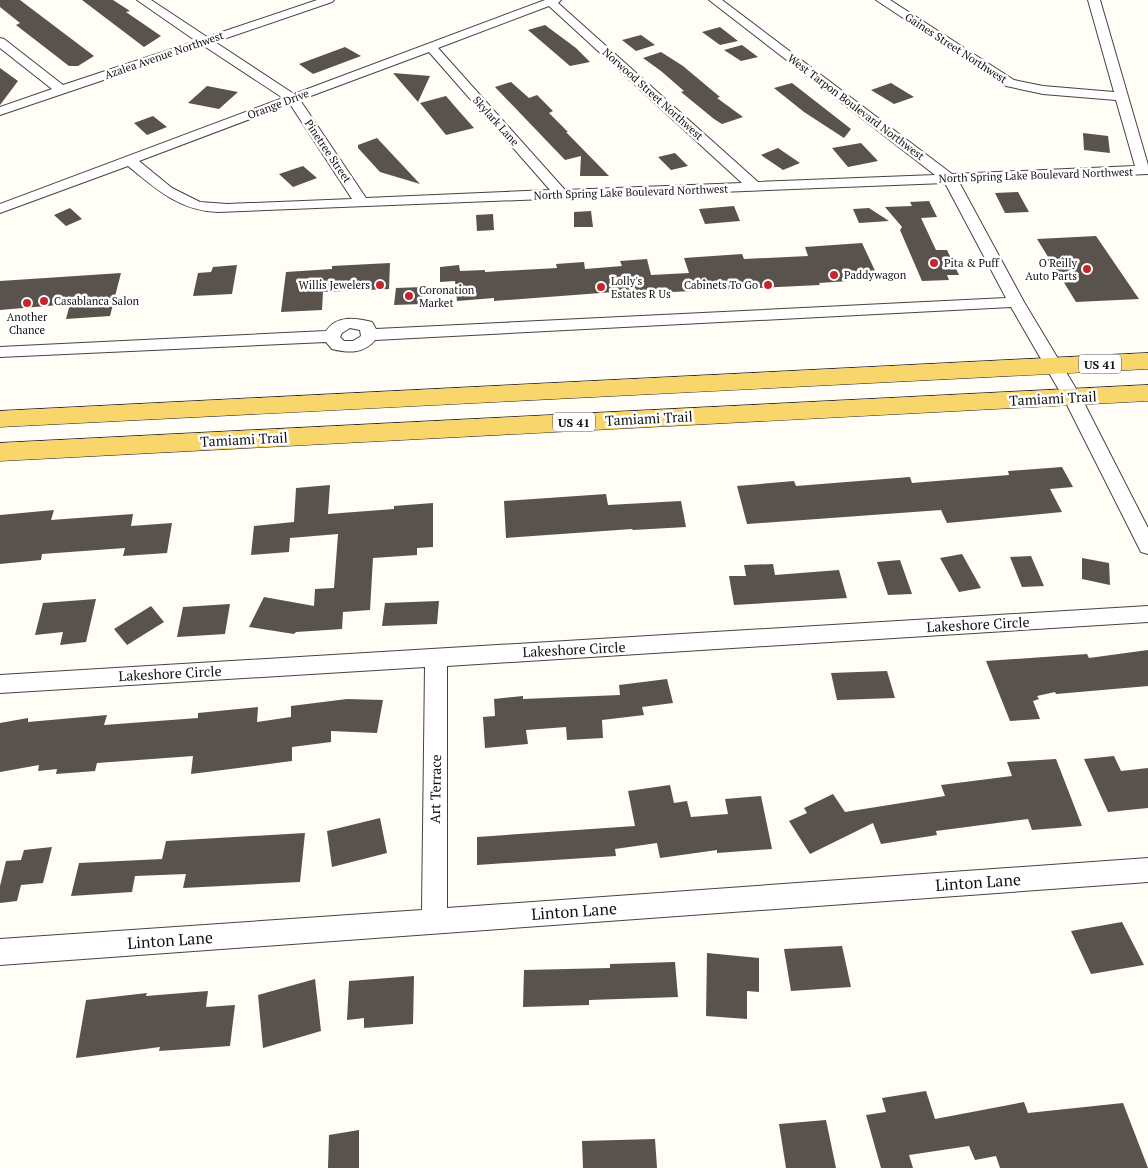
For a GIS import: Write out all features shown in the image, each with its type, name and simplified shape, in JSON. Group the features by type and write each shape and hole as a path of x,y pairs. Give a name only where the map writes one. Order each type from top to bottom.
{"main road":[{"name":"US 41","path":"0,419 1148,362"},
{"name":"Tamiami Trail","path":"0,452 1148,393"},
{"path":"186,442 204,430 273,405"},
{"path":"92,447 148,429 184,410"}],"street":[{"name":"Pinetree Street","path":"143,0 293,99 362,203"},
{"name":"Azalea Avenue Northwest","path":"0,110 328,0"},
{"name":"West Tarpon Boulevard Northwest","path":"715,0 950,178 1016,302 1072,397 1148,547"},
{"name":"Gaines Street Northwest","path":"882,0 1010,83 1043,90 1122,97"},
{"path":"1090,0 1094,0 1122,97 1146,170"},
{"name":"Orange Drive","path":"0,209 553,1"},
{"name":"Norwood Street Northwest","path":"553,1 754,186"},
{"path":"0,42 61,90"},
{"name":"Skylark Lane","path":"431,47 561,194"},
{"name":"North Spring Lake Boulevard Northwest","path":"129,160 180,200 193,205 227,208 1146,170"},
{"path":"332,336 338,345 349,347 362,344 370,335 1016,302"},
{"path":"0,352 332,336 339,327 350,323 366,326 370,335"},
{"name":"Lakeshore Circle","path":"0,684 1148,614"},
{"name":"Art Terrace","path":"434,921 436,657"},
{"name":"Linton Lane","path":"0,952 1148,870"}],"building":[{"path":"0,0 20,0 94,56 78,66 69,66 16,25 20,23 0,7"},
{"path":"82,0 113,0 130,11 126,12 161,36 144,47"},
{"path":"545,25 576,48 590,62 570,66 528,30"},
{"path":"720,27 738,41 720,45 702,32"},
{"path":"641,35 655,45 636,51 622,40"},
{"path":"742,45 758,57 741,61 724,50"},
{"path":"345,47 361,56 313,74 299,64"},
{"path":"661,52 683,66 720,97 717,98 743,117 722,124 714,119 681,92 684,91 661,71 643,58"},
{"path":"0,68 18,81 0,105"},
{"path":"393,73 430,76 418,102"},
{"path":"511,82 529,98 537,95 553,111 549,113 609,176 580,176 581,156 565,160 495,87"},
{"path":"792,83 851,129 844,138 804,112 774,88"},
{"path":"891,83 914,97 894,104 871,90"},
{"path":"207,86 238,92 219,109 188,103"},
{"path":"446,96 474,128 446,135 420,103"},
{"path":"153,116 167,127 147,135 134,123"},
{"path":"1083,133 1108,136 1110,153 1084,150"},
{"path":"377,138 420,184 380,172 358,148 358,145"},
{"path":"861,143 878,161 848,167 832,148"},
{"path":"778,148 800,163 783,170 761,155"},
{"path":"675,153 688,166 671,170 658,157"},
{"path":"303,166 317,178 293,187 279,174"},
{"path":"1018,192 1029,212 1005,213 995,193"},
{"path":"929,201 937,217 921,218 936,250 947,250 959,275 947,275 949,280 922,281 900,230 902,227 885,207 912,206 910,202"},
{"path":"734,206 740,221 705,224 699,209"},
{"path":"70,208 82,219 66,226 54,215"},
{"path":"869,208 889,221 859,223 853,209"},
{"path":"591,211 593,227 574,227 574,212"},
{"path":"493,214 494,230 477,231 476,215"},
{"name":"O'Reilly Auto Parts","path":"1096,236 1139,299 1076,302 1037,239"},
{"path":"862,243 877,275 847,277 849,281 819,283 820,285 628,294 627,291 494,301 494,298 457,301 455,281 440,282 440,267 459,265 460,271 485,270 485,272 557,268 556,264 584,262 585,269 622,266 620,261 647,259 651,275 689,273 684,258 742,254 744,259 808,256 805,247"},
{"path":"390,263 389,289 323,292 322,310 281,312 286,272 332,269 332,266"},
{"path":"237,265 232,294 193,296 198,273 211,272 213,267"},
{"path":"121,273 110,316 66,319 70,304 0,310 0,281"},
{"name":"Coronation Market","path":"423,287 422,304 394,305 396,288"},
{"path":"1062,467 1073,487 1050,489 1062,512 947,523 941,510 747,524 737,486 794,481 796,486 910,477 912,483 1009,475 1008,471"},
{"path":"330,485 328,514 394,509 394,506 433,503 433,547 417,548 417,555 373,558 370,610 343,612 342,629 296,632 294,634 249,627 264,597 314,606 315,589 334,588 338,534 290,538 289,552 251,555 254,526 294,522 296,488"},
{"path":"606,494 608,505 681,501 686,527 506,538 504,501"},
{"path":"54,510 51,520 133,514 131,526 172,523 167,553 123,556 125,548 42,554 41,560 0,564 0,515"},
{"path":"962,554 981,588 959,592 940,558"},
{"path":"1031,556 1044,586 1022,587 1010,557"},
{"path":"1082,558 1109,563 1110,585 1082,579"},
{"path":"900,560 912,594 888,595 877,562"},
{"path":"773,564 775,575 839,570 847,598 734,605 729,576 746,576 744,565"},
{"path":"96,599 86,642 60,645 63,632 35,635 43,603"},
{"path":"439,601 437,624 382,626 385,603"},
{"path":"230,604 225,634 177,637 183,607"},
{"path":"151,606 164,622 127,645 114,629"},
{"path":"1148,650 1148,686 1056,694 1055,692 1037,696 1039,699 1033,701 1040,719 1010,721 986,661 1087,654 1089,658"},
{"path":"887,671 895,698 837,700 831,673"},
{"path":"667,679 673,703 642,707 644,715 602,720 603,738 567,740 566,727 526,730 528,744 485,748 483,717 495,716 494,699 523,696 523,699 620,695 619,685"},
{"path":"347,699 383,700 377,733 331,731 331,742 292,747 292,761 191,774 193,756 97,763 95,771 56,774 57,769 38,771 39,765 0,772 0,723 28,718 28,722 107,715 104,725 198,718 198,713 258,707 257,722 291,717 291,706"},
{"path":"1114,756 1121,771 1148,768 1148,808 1108,812 1084,759"},
{"path":"1056,759 1082,826 1032,830 1028,819 936,831 937,835 881,844 873,823 810,854 789,821 807,813 804,808 833,794 845,812 945,796 941,785 1012,776 1007,762"},
{"path":"670,785 674,803 687,801 691,817 728,814 725,799 761,796 772,849 717,853 717,850 660,858 657,843 615,849 616,856 477,865 477,837 635,826 628,791"},
{"path":"380,818 387,853 332,867 327,831"},
{"path":"305,833 300,882 183,888 186,874 135,876 132,892 71,896 79,863 162,859 166,841"},
{"path":"52,847 43,883 21,885 17,901 0,903 0,886 6,861 21,860 24,850"},
{"path":"1122,922 1144,965 1091,974 1071,931"},
{"path":"842,946 851,987 791,991 784,949"},
{"path":"707,953 759,958 759,992 747,991 747,1019 706,1016"},
{"path":"675,962 678,997 589,1000 589,1005 523,1007 524,970 610,968 610,964"},
{"path":"414,976 413,1024 364,1028 364,1018 347,1020 349,981"},
{"path":"315,979 321,1031 263,1048 258,995"},
{"path":"208,991 206,1007 235,1005 230,1046 159,1051 160,1047 76,1058 86,1000 147,993 146,996"},
{"path":"926,1091 935,1119 1024,1102 1028,1113 1123,1103 1148,1168 1000,1168 996,1156 975,1160 969,1146 909,1155 913,1168 881,1168 866,1115 886,1112 882,1098"},
{"path":"826,1120 836,1168 786,1168 779,1124"},
{"path":"359,1130 359,1168 328,1168 329,1135"},
{"path":"655,1139 657,1168 583,1168 582,1141"}],"place":[{"name":"Pita & Puff","path":"934,263"},
{"name":"O'Reilly Auto Parts","path":"1087,269"},
{"name":"Paddywagon","path":"834,275"},
{"name":"Willis Jewelers","path":"380,285"},
{"name":"Cabinets To Go","path":"768,285"},
{"name":"Lolly's Estates R Us","path":"601,287"},
{"name":"Coronation Market","path":"409,296"},
{"name":"Casablanca Salon","path":"44,301"},
{"name":"Another Chance","path":"27,303"}]}
